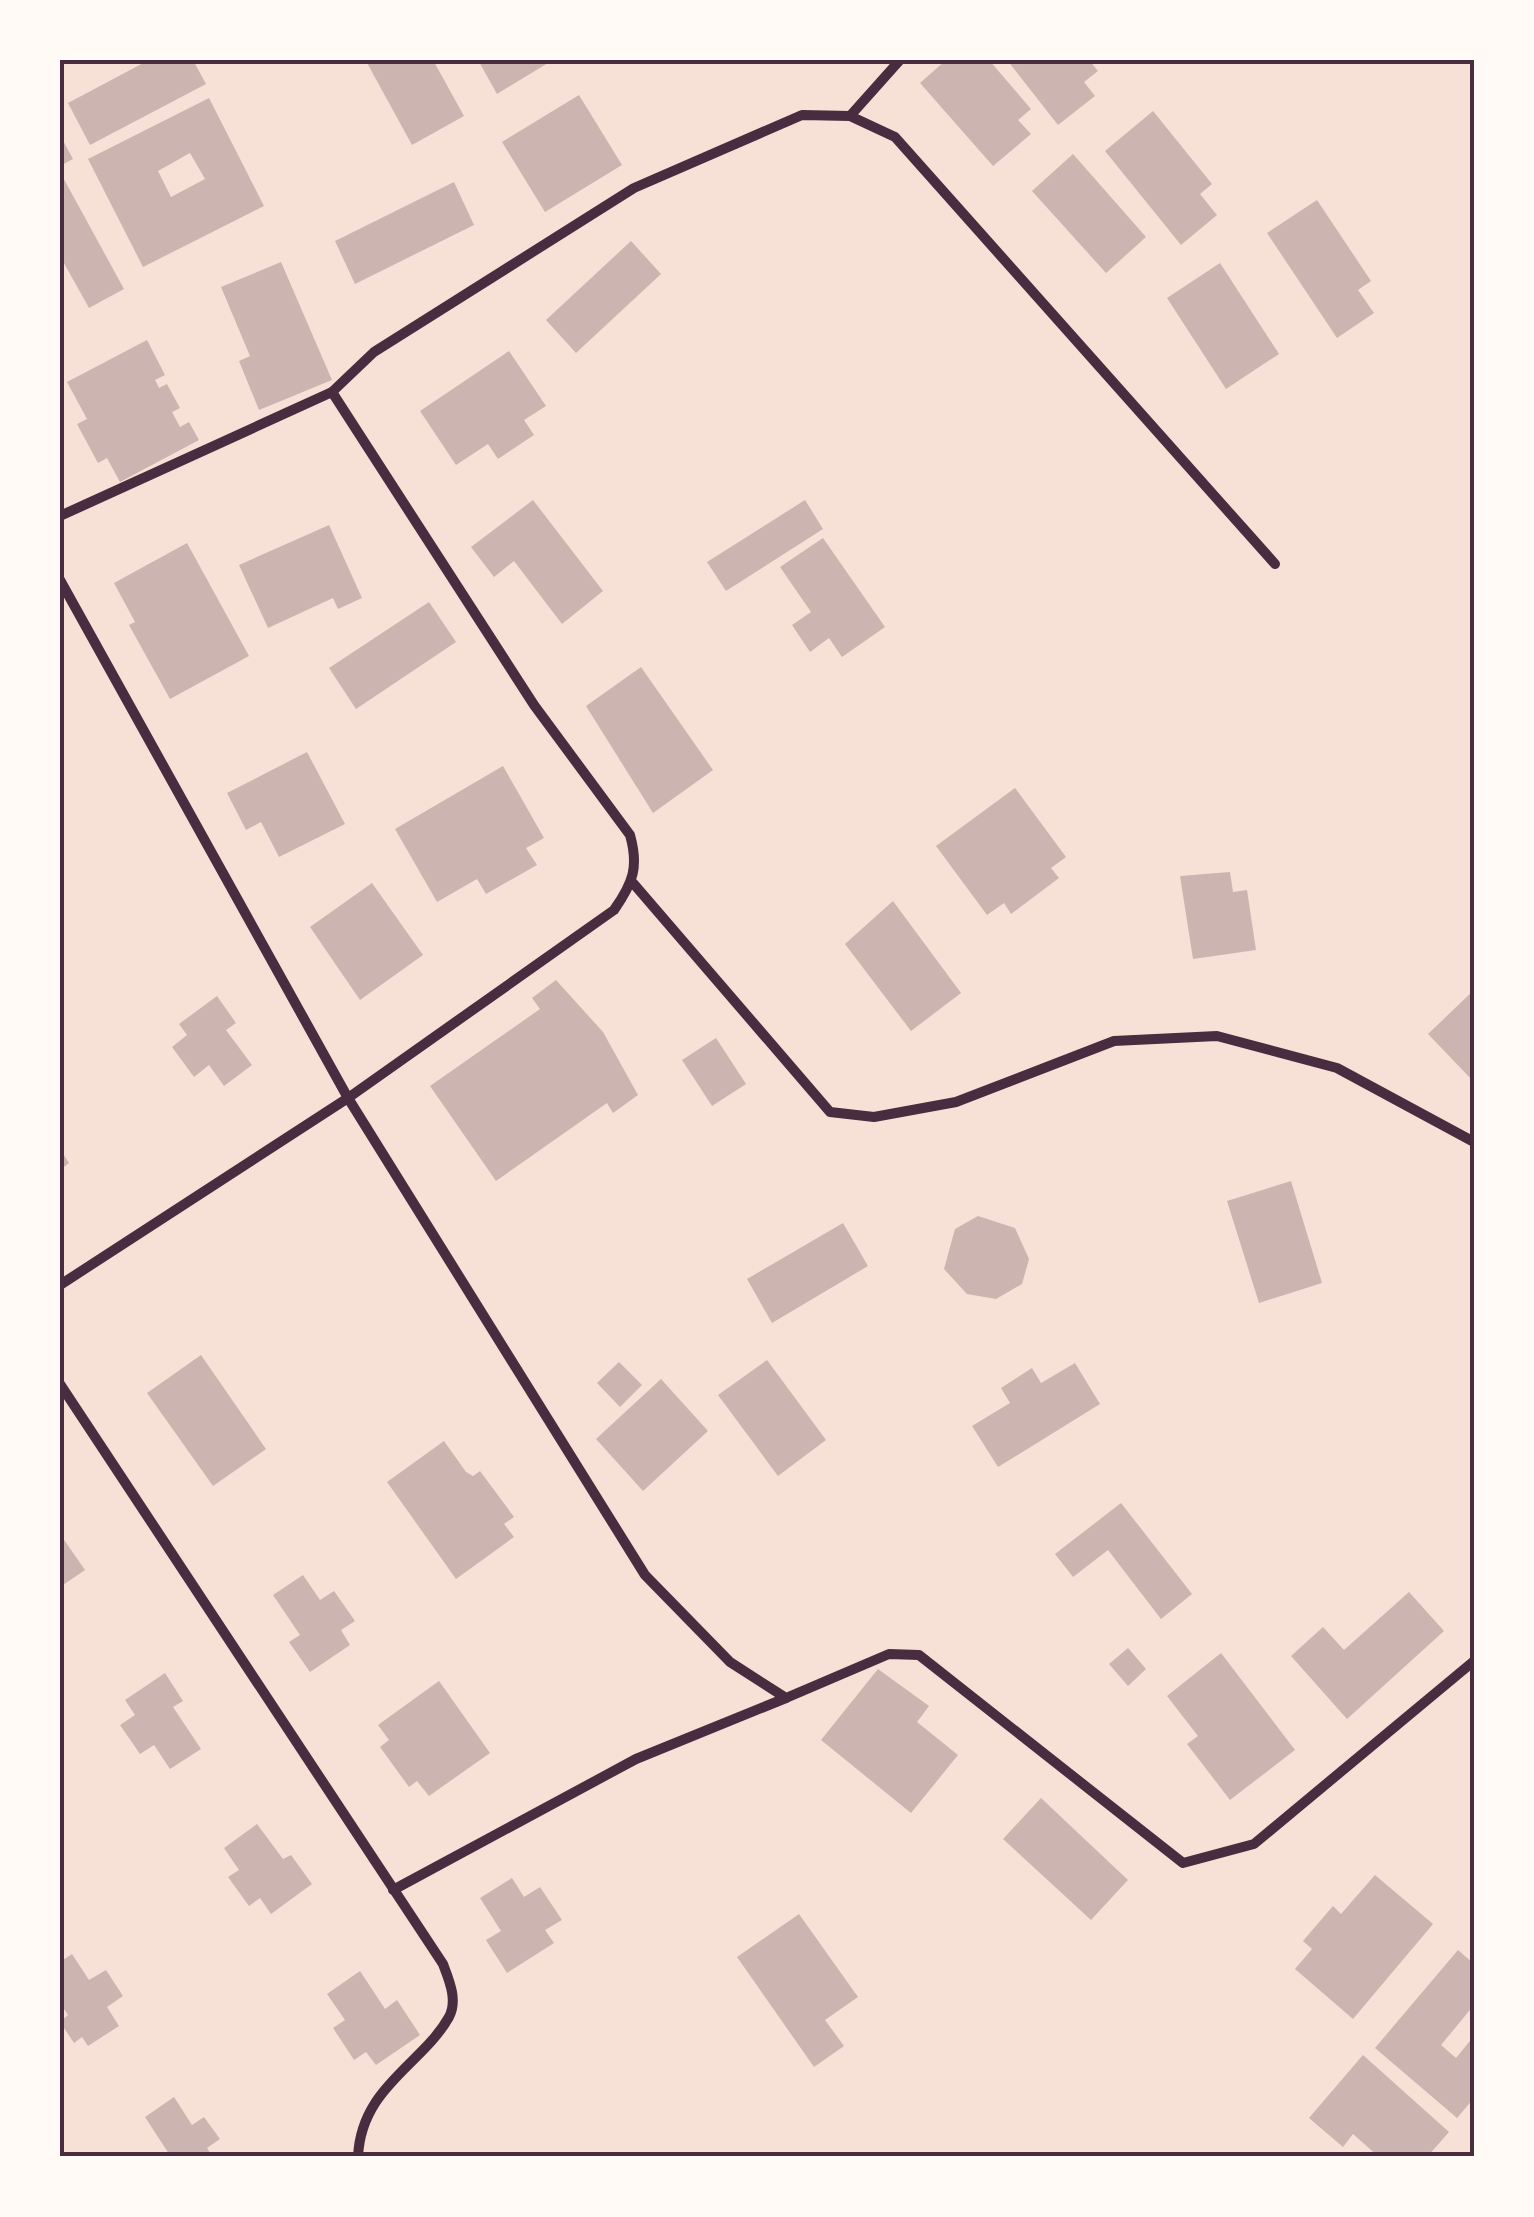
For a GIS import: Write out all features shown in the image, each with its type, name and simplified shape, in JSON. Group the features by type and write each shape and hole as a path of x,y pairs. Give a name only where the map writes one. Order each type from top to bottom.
{"street":[{"path":"850,116 900,60"},
{"path":"60,516 332,392 374,352 634,188 802,116 850,116 895,136 1275,564"},
{"path":"60,1285 348,1098 614,910 633,883 637,859 630,835 534,706 332,392"},
{"path":"60,580 348,1098 645,1575 730,1662 786,1698"},
{"path":"633,883 830,1112 874,1118 956,1102 1114,1041 1217,1036 1337,1068 1474,1142"},
{"path":"60,1384 443,1964 453,1990 450,2015 384,2087 358,2157"},
{"path":"393,1890 636,1759 889,1654 919,1655 1183,1863 1254,1844 1474,1661"}],"building":[{"path":"149,60 193,60 206,84 90,145 68,103"},
{"path":"433,60 464,116 412,145 366,61"},
{"path":"478,60 553,60 497,94"},
{"path":"946,60 989,60 1031,109 1018,120 1031,134 993,166 920,83"},
{"path":"1007,60 1089,60 1098,71 1084,82 1095,96 1058,125"},
{"path":"579,95 622,165 545,212 502,142"},
{"path":"209,98 264,206 143,267 88,159","holes":["190,153 205,179 171,197 158,171"]},
{"path":"1153,111 1212,184 1200,194 1217,215 1181,245 1105,151"},
{"path":"60,135 73,159 60,166"},
{"path":"1073,154 1146,237 1106,273 1032,191"},
{"path":"60,172 124,289 89,308 60,256"},
{"path":"454,182 474,225 355,284 335,241"},
{"path":"1317,200 1371,281 1358,290 1374,313 1337,338 1267,233"},
{"path":"631,241 661,274 576,353 546,320"},
{"path":"281,262 332,380 259,410 239,361 250,356 221,287"},
{"path":"1220,263 1279,354 1226,389 1167,298"},
{"path":"147,340 165,375 155,380 159,388 167,384 180,408 172,412 180,427 189,422 199,440 120,482 107,458 98,463 77,424 87,419 67,382"},
{"path":"509,351 546,406 524,420 534,435 498,459 488,444 456,465 420,411"},
{"path":"533,500 603,591 562,624 514,561 494,577 471,547"},
{"path":"805,500 823,529 726,591 707,562"},
{"path":"329,525 362,598 338,609 333,598 268,628 239,565"},
{"path":"823,538 885,627 842,657 829,638 810,652 792,625 811,612 780,567"},
{"path":"187,543 249,656 170,699 129,625 135,622 114,583"},
{"path":"429,602 456,642 356,709 329,668"},
{"path":"641,667 713,770 653,813 586,706"},
{"path":"307,752 345,824 279,857 261,822 246,830 227,793"},
{"path":"503,766 544,838 526,848 537,865 486,894 477,879 437,902 395,829"},
{"path":"1015,788 1066,857 1051,868 1059,878 1011,914 1004,903 987,915 936,846"},
{"path":"1230,872 1233,892 1247,890 1256,950 1193,959 1180,876"},
{"path":"372,883 423,955 360,1000 310,927"},
{"path":"893,901 961,993 911,1031 845,944"},
{"path":"556,980 603,1032 638,1095 613,1113 607,1103 496,1181 430,1086 540,1009 532,998"},
{"path":"1474,990 1474,1082 1428,1034"},
{"path":"217,996 236,1023 226,1030 252,1065 224,1086 209,1065 194,1077 172,1047 187,1035 179,1024"},
{"path":"716,1038 746,1084 712,1106 682,1060"},
{"path":"60,1149 69,1163 60,1170"},
{"path":"1291,1181 1322,1283 1259,1303 1227,1201"},
{"path":"978,1216 1015,1228 1029,1259 1022,1284 996,1299 967,1294 944,1269 955,1229"},
{"path":"843,1223 868,1266 772,1323 747,1279"},
{"path":"201,1355 266,1449 213,1486 147,1393"},
{"path":"767,1360 826,1440 778,1476 718,1395"},
{"path":"619,1362 642,1385 620,1407 597,1383"},
{"path":"1075,1363 1100,1404 998,1467 972,1426 1010,1403 1001,1388 1032,1368 1041,1383"},
{"path":"661,1379 708,1431 643,1491 596,1439"},
{"path":"444,1441 466,1472 473,1476 480,1471 514,1517 504,1524 514,1537 456,1579 387,1482"},
{"path":"1121,1503 1192,1594 1161,1619 1108,1550 1073,1577 1055,1554"},
{"path":"60,1534 85,1570 60,1587"},
{"path":"303,1575 320,1600 334,1591 355,1621 341,1630 350,1645 310,1672 289,1642 300,1635 273,1595"},
{"path":"1409,1592 1444,1631 1347,1719 1291,1656 1323,1627 1344,1650"},
{"path":"1128,1648 1146,1669 1128,1686 1109,1664"},
{"path":"1221,1653 1295,1750 1230,1800 1187,1744 1198,1736 1167,1696"},
{"path":"878,1669 929,1706 917,1722 958,1755 911,1813 821,1740"},
{"path":"165,1673 183,1701 173,1707 201,1749 170,1769 154,1745 140,1754 120,1725 135,1715 125,1700"},
{"path":"439,1681 490,1753 429,1796 417,1781 409,1787 380,1747 389,1740 378,1725"},
{"path":"1041,1798 1128,1880 1091,1920 1003,1839"},
{"path":"257,1824 283,1859 291,1855 312,1884 271,1914 260,1898 249,1906 228,1877 239,1870 224,1848"},
{"path":"1375,1875 1433,1924 1353,2019 1295,1969 1312,1949 1303,1941 1333,1906 1341,1914"},
{"path":"512,1878 524,1897 540,1887 562,1920 545,1930 554,1943 507,1973 486,1940 501,1931 480,1898"},
{"path":"799,1914 858,1997 825,2020 844,2046 814,2067 737,1957"},
{"path":"1458,1950 1474,1964 1474,2005 1441,2045 1456,2058 1474,2036 1474,2098 1457,2118 1375,2048"},
{"path":"72,1954 89,1980 106,1970 123,1996 107,2007 119,2026 88,2046 82,2037 74,2043 60,2022 68,2015 60,2003 60,1962"},
{"path":"360,1971 385,2009 397,2000 420,2035 376,2065 366,2052 354,2060 333,2028 345,2020 327,1994"},
{"path":"1363,2055 1449,2132 1427,2157 1379,2157 1353,2134 1343,2147 1309,2118"},
{"path":"174,2097 192,2125 204,2117 220,2139 207,2148 213,2157 171,2157 145,2117"}]}
